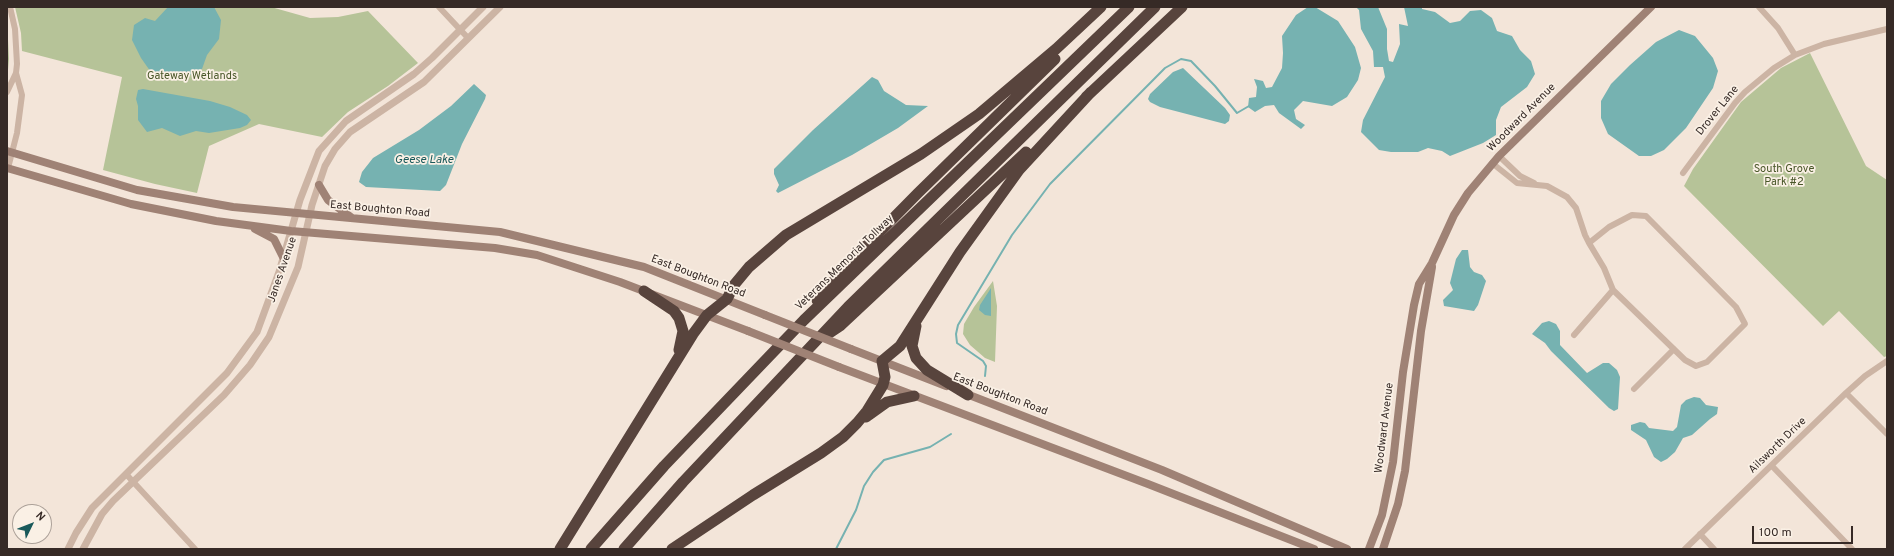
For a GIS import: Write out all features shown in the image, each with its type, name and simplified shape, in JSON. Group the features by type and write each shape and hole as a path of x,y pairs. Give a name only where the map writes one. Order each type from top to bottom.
{"highway":[{"path":"560,549 707,315 727,299 739,278 786,235 921,154 979,114 1056,49 1102,7"},
{"path":"804,320 820,295 850,262 1108,7"},
{"name":"Veterans Memorial Tollway","path":"591,549 664,466 804,320 1129,7"},
{"path":"624,549 683,482 848,307 1156,7"},
{"path":"811,345 840,326 1182,7"},
{"path":"672,549 753,495 821,453 843,437 857,423 867,411 883,385 885,376 882,361 896,351 960,252 1019,170 1091,92"},
{"path":"644,291 674,311 682,325 683,338 675,364"},
{"path":"918,318 912,346 916,358 927,370 968,395"},
{"path":"857,423 887,402 914,396"}],"main road":[{"name":"Woodward Avenue","path":"1369,549 1382,514 1393,462 1403,372 1419,284 1432,263 1454,215 1468,193 1492,163 1651,7"},
{"name":"East Boughton Road","path":"10,152 144,191 233,208 500,232 644,267 1162,470 1347,549"},
{"path":"8,168 131,204 183,216 291,231 496,248 537,255 572,265 707,315 883,385 1148,484 1314,549"},
{"path":"319,185 328,200 353,219"},
{"path":"247,225 274,239 283,257"},
{"name":"Woodward Avenue","path":"1383,549 1398,504 1405,471 1422,326 1432,263"}],"street":[{"path":"7,92 16,73 17,64 15,29 10,7"},
{"path":"439,7 468,38"},
{"name":"Janes Avenue","path":"68,549 92,508 228,373 257,332 283,257 296,213 319,151 331,136 360,111 414,74 483,7"},
{"name":"Janes Avenue","path":"83,549 102,514 219,400 259,353 269,338 298,267 319,185 325,166 334,149 350,132 424,82 500,7"},
{"path":"1759,7 1778,28 1795,55"},
{"name":"Drover Lane","path":"1683,173 1745,92 1774,68 1795,55 1830,42 1887,29"},
{"path":"8,168 10,152 18,133 22,95 16,73"},
{"path":"1499,156 1520,176 1538,185"},
{"path":"1492,163 1517,183 1547,186 1560,192 1572,202 1589,243 1604,268 1613,290 1685,360 1696,366 1708,362 1746,324 1736,307 1646,216 1632,215 1609,227 1589,243"},
{"path":"1574,335 1613,290"},
{"path":"1634,389 1674,349"},
{"name":"Ailsworth Drive","path":"1685,549 1846,393 1865,376 1887,362"},
{"path":"1846,393 1887,434"},
{"path":"1772,466 1852,549"},
{"path":"126,474 195,549"},
{"path":"1700,534 1714,549"}],"green space":[{"name":"Gateway Wetlands","path":"15,7 271,7 310,18 338,17 368,11 418,63 388,86 348,112 322,137 259,124 209,146 197,193 155,184 103,170 122,77 22,51 21,33"},
{"path":"7,19 9,59 8,70 7,70"},
{"name":"South Grove Park #2","path":"1810,53 1866,166 1887,180 1887,356 1884,357 1839,311 1823,326 1684,186 1693,169 1741,102 1781,68"},
{"path":"993,281 997,306 995,362 985,358 970,345 963,334 964,324 974,307"}],"water":[{"path":"168,7 214,7 221,20 219,39 207,55 202,69 184,78 153,75 141,58 132,40 134,25 145,18 155,21"},
{"path":"1308,7 1315,7 1338,21 1355,47 1361,68 1358,80 1347,97 1332,106 1303,101 1294,110 1296,119 1305,125 1301,129 1279,113 1274,105 1265,106 1255,112 1248,107 1249,98 1256,97 1257,87 1254,79 1263,81 1266,88 1272,87 1282,68 1282,36 1296,15"},
{"path":"1356,7 1378,7 1387,29 1387,49 1389,61 1393,62 1400,44 1399,24 1408,26 1404,7 1422,7 1422,9 1435,12 1450,23 1460,21 1470,11 1481,10 1492,18 1497,31 1512,36 1520,50 1531,61 1535,74 1527,87 1501,107 1496,120 1496,135 1483,143 1450,156 1442,151 1428,148 1418,152 1391,152 1379,150 1361,132 1363,120 1385,77 1383,67 1374,67 1373,51 1361,29 1359,10"},
{"path":"1679,30 1695,36 1713,58 1718,71 1713,88 1686,128 1664,150 1651,156 1639,156 1608,134 1601,118 1601,101 1611,84 1630,65 1656,42"},
{"path":"1183,68 1225,108 1230,115 1229,121 1225,124 1160,107 1150,102 1148,99 1150,94 1173,72"},
{"path":"872,77 878,80 884,91 906,105 928,106 898,128 852,155 778,193 776,191 779,185 774,174 774,169 813,130"},
{"name":"Geese Lake","path":"474,84 486,95 485,99 462,144 446,185 440,191 366,187 359,182 362,172 373,158 419,130 451,106"},
{"path":"143,89 210,101 230,107 247,115 251,120 247,125 240,128 209,133 196,131 180,136 162,128 147,132 138,120 138,106 136,99 138,90"},
{"path":"1462,250 1468,250 1470,267 1474,272 1482,275 1486,281 1478,305 1474,311 1444,306 1443,300 1453,290 1450,283 1456,259"},
{"path":"991,288 991,316 985,315 979,310 980,305"},
{"path":"1549,321 1556,324 1560,331 1560,345 1587,373 1603,363 1609,363 1617,370 1620,377 1618,409 1614,411 1609,408 1551,351 1545,343 1532,334 1542,323"},
{"path":"1694,397 1700,398 1706,405 1718,407 1717,414 1692,435 1683,438 1675,452 1661,462 1654,457 1646,440 1631,430 1631,425 1640,422 1645,423 1649,428 1673,431 1677,427 1681,405 1686,400"}],"waterway":[{"path":"985,376 986,366 983,361 957,343 956,334 958,325 1012,235 1050,184 1165,68 1181,59 1191,61 1215,86 1237,113 1249,106"},
{"path":"836,549 856,510 864,486 873,472 884,460 930,447 951,434"}]}
